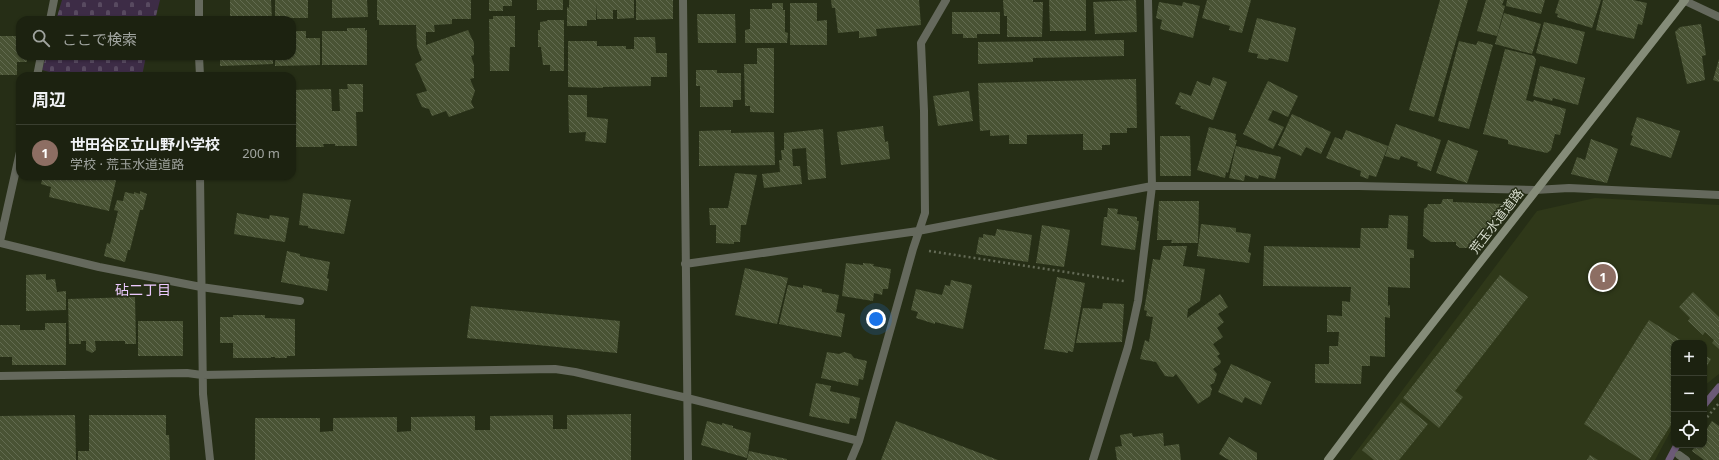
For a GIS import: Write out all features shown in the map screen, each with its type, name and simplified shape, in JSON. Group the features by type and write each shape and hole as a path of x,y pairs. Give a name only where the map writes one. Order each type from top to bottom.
{"main road":[{"name":"荒玉水道道路","path":"1328,460 1535,190 1684,0"}],"street":[{"path":"51,16 54,0"},
{"path":"199,0 199,16"},
{"path":"683,0 688,460"},
{"path":"851,460 859,441 918,231 925,213 924,110 921,43 946,0"},
{"path":"1093,460 1128,348 1138,301 1152,186 1148,0"},
{"path":"1684,0 1719,17"},
{"path":"38,72 40,60"},
{"path":"199,60 200,72"},
{"path":"16,170 0,242 99,267 201,287 300,301"},
{"path":"200,180 202,375 210,460"},
{"path":"685,264 918,231 1152,186 1359,186 1535,190 1569,188 1719,195"},
{"path":"0,376 187,373 202,375 554,369 575,372 687,398 859,441"},
{"path":"1679,455 1686,460"}],"path":[{"path":"913,249 1140,283"},
{"path":"1707,417 1719,403"}],"shaded area":[{"path":"1595,198 1719,205 1719,374 1707,384 1707,340 1671,340 1671,431 1655,460 1350,460 1537,211"}],"green space":[{"path":"62,0 160,0 156,16 57,16"},
{"path":"45,60 145,60 143,72 49,72 42,70"}],"building":[{"path":"230,0 271,0 272,16 230,16"},
{"path":"275,0 308,0 308,18 296,18 296,16 275,16"},
{"path":"332,0 367,0 368,17 332,18"},
{"path":"377,0 471,0 471,19 452,19 452,24 434,25 435,32 426,32 426,45 468,30 474,43 474,55 471,56 474,65 474,78 470,79 475,91 471,102 474,108 449,117 446,111 432,116 429,109 422,107 416,94 427,91 415,64 422,60 417,47 416,25 379,25 379,20 377,20"},
{"path":"489,0 512,0 512,6 503,6 503,11 489,11"},
{"path":"537,0 563,0 563,10 537,10"},
{"path":"569,0 634,0 634,18 617,19 617,10 613,10 613,19 597,19 596,3 596,20 587,20 587,26 567,26 567,7 569,8"},
{"path":"636,0 673,0 673,19 636,20"},
{"path":"831,0 919,0 921,25 876,29 877,36 859,38 859,31 838,33 835,8 832,8"},
{"path":"1003,0 1033,0 1033,2 1043,2 1042,37 1007,37 1007,16 1004,16"},
{"path":"1049,0 1086,0 1086,31 1050,31"},
{"path":"1136,0 1137,32 1095,34 1093,2"},
{"path":"1207,0 1251,0 1242,33 1229,30 1230,26 1202,18"},
{"path":"1440,0 1468,0 1434,117 1409,110"},
{"path":"1486,0 1504,0 1502,5 1505,6 1497,36 1477,31"},
{"path":"1507,0 1545,0 1541,14 1506,6"},
{"path":"1559,0 1601,0 1592,28 1557,17 1558,14 1555,13"},
{"path":"1603,0 1633,0 1647,3 1642,25 1638,24 1634,39 1596,30"},
{"path":"1159,2 1182,6 1183,2 1200,6 1193,38 1160,29 1162,20 1156,18"},
{"path":"772,3 783,3 783,10 785,10 785,32 788,33 787,43 745,43 745,30 750,29 750,9 772,9"},
{"path":"790,3 817,3 817,21 827,20 827,45 790,45"},
{"path":"952,12 1000,12 1000,34 977,34 977,38 963,38 963,34 952,34"},
{"path":"1504,13 1541,24 1532,54 1495,44"},
{"path":"697,14 735,14 736,43 698,43"},
{"path":"493,16 515,16 515,47 510,47 509,71 490,71 489,19 493,19"},
{"path":"1257,18 1296,28 1288,62 1269,58 1268,60 1257,58 1258,54 1248,52"},
{"path":"547,20 564,20 564,71 550,71 550,65 543,65 541,47 538,47 538,30 540,30 540,22"},
{"path":"1544,22 1585,32 1577,64 1536,53"},
{"path":"1701,24 1706,55 1702,56 1705,80 1687,84 1675,32 1680,27"},
{"path":"347,28 365,28 365,31 367,30 367,65 322,65 322,31 347,31"},
{"path":"296,31 306,31 306,38 320,38 320,65 275,66 275,60 296,60"},
{"path":"0,36 16,36 16,60 27,60 27,62 17,62 16,75 0,75"},
{"path":"634,37 655,37 656,53 667,53 667,77 651,77 651,86 603,88 568,87 568,41 597,41 597,46 626,46 626,49 634,49"},
{"path":"1124,40 1124,56 1033,58 1033,62 978,64 978,42"},
{"path":"1459,41 1476,45 1478,41 1493,45 1469,129 1438,121"},
{"path":"757,48 774,48 774,113 750,112 750,106 745,106 744,64 757,64"},
{"path":"1505,49 1534,56 1536,60 1526,100 1533,102 1534,100 1566,109 1560,135 1555,134 1551,150 1547,153 1508,144 1508,140 1483,134"},
{"path":"1719,59 1719,82 1713,80"},
{"path":"220,60 273,60 273,64 220,66"},
{"path":"1540,66 1585,78 1578,105 1553,98 1552,101 1533,96"},
{"path":"696,70 717,70 717,73 741,73 741,100 733,100 733,107 700,107 700,86 696,86"},
{"path":"1213,77 1227,82 1213,120 1180,108 1181,106 1175,104 1180,92 1191,96 1197,81 1210,86"},
{"path":"1136,79 1137,128 1127,128 1127,133 1110,133 1110,145 1102,145 1102,150 1083,150 1083,134 1027,135 1027,144 1009,144 1009,135 990,136 990,130 980,131 978,83"},
{"path":"1268,81 1298,96 1288,117 1273,110 1268,120 1284,127 1273,149 1243,134"},
{"path":"347,84 363,84 363,112 356,112 357,146 335,146 335,144 323,144 324,147 296,147 296,90 331,89 332,111 340,111 339,89 348,89"},
{"path":"969,91 973,121 938,126 933,96"},
{"path":"568,95 587,95 587,117 608,119 606,143 585,141 586,132 569,133"},
{"path":"1292,114 1331,132 1321,154 1306,147 1301,156 1278,145"},
{"path":"1637,117 1680,131 1671,158 1630,145 1633,136 1631,135"},
{"path":"1396,124 1441,140 1431,171 1417,166 1418,162 1401,156 1399,160 1385,156"},
{"path":"883,126 885,142 888,141 890,159 841,165 837,132"},
{"path":"1209,127 1236,134 1235,140 1237,140 1228,173 1226,172 1225,178 1197,170"},
{"path":"823,129 826,178 808,180 806,148 792,149 793,166 800,166 802,184 764,188 762,174 780,172 779,160 782,160 781,150 784,150 784,133"},
{"path":"731,130 731,133 774,132 775,165 699,166 699,131"},
{"path":"1346,130 1388,146 1376,177 1369,175 1368,179 1360,176 1361,171 1326,158 1335,137 1342,140"},
{"path":"1160,136 1190,136 1191,176 1160,176"},
{"path":"1591,139 1618,149 1607,183 1571,174 1577,157 1585,160"},
{"path":"1448,140 1478,151 1467,183 1436,173"},
{"path":"1236,146 1281,157 1275,179 1259,175 1258,179 1245,175 1244,181 1229,178"},
{"path":"735,173 757,175 746,225 741,225 740,242 734,242 734,244 716,243 716,225 710,225 709,208 728,208"},
{"path":"42,180 116,180 109,211 49,197 51,187 41,184"},
{"path":"140,191 147,194 143,210 140,210 130,250 128,250 125,262 104,256 107,243 110,244 118,211 114,210 117,200 123,201 125,192 140,194"},
{"path":"303,193 351,200 344,234 299,225"},
{"path":"1443,199 1453,199 1453,202 1504,204 1504,210 1482,238 1475,239 1473,248 1460,248 1456,245 1456,242 1431,242 1423,236 1424,209 1428,204 1441,204"},
{"path":"1159,201 1199,201 1198,243 1171,243 1172,240 1157,240"},
{"path":"1108,208 1118,209 1117,214 1137,217 1137,221 1139,221 1135,250 1101,245 1104,217 1107,217"},
{"path":"237,213 269,219 270,215 289,218 285,242 234,234"},
{"path":"1389,215 1408,216 1407,249 1414,250 1414,258 1410,258 1410,288 1388,287 1388,306 1390,305 1390,318 1385,317 1385,357 1370,356 1370,366 1362,366 1361,384 1315,383 1315,364 1329,364 1329,346 1338,346 1339,332 1327,332 1327,315 1342,316 1342,301 1350,302 1351,287 1263,286 1264,246 1360,248 1361,228 1388,228"},
{"path":"1201,224 1236,228 1236,232 1251,234 1248,252 1251,253 1249,263 1197,256"},
{"path":"1042,225 1070,230 1064,267 1036,263"},
{"path":"997,229 1032,235 1028,262 976,254 979,237 983,238 983,234 995,236"},
{"path":"1163,246 1187,246 1183,266 1205,269 1200,301 1188,309 1187,318 1220,294 1228,307 1218,314 1224,322 1217,328 1223,337 1213,344 1220,354 1217,356 1221,361 1220,364 1213,369 1217,374 1214,383 1210,385 1212,389 1210,396 1198,404 1176,374 1173,377 1165,376 1156,362 1140,359 1145,340 1149,342 1153,317 1146,316 1147,311 1144,310 1153,259 1160,260"},
{"path":"287,251 300,254 300,256 330,262 327,278 329,279 327,291 281,282"},
{"path":"846,263 863,265 863,263 874,264 873,266 891,269 888,289 883,289 882,295 874,293 873,301 842,296"},
{"path":"745,268 788,278 777,324 735,315"},
{"path":"46,274 46,280 55,279 57,292 66,291 66,310 26,311 26,275"},
{"path":"1500,275 1528,297 1455,391 1463,397 1439,428 1403,398"},
{"path":"1057,277 1085,283 1073,352 1068,351 1068,353 1044,349"},
{"path":"951,280 972,285 963,329 935,322 935,324 916,318 918,312 911,310 916,289 942,295 945,285 950,286"},
{"path":"788,285 803,288 803,285 822,289 822,292 839,295 836,312 845,314 841,337 779,324"},
{"path":"1693,292 1719,317 1719,349 1712,343 1714,340 1705,332 1703,335 1688,321 1690,318 1679,307"},
{"path":"135,297 136,344 125,344 125,341 95,341 96,350 92,353 86,350 86,341 81,341 81,344 69,344 68,299"},
{"path":"1103,303 1124,304 1122,342 1076,343 1083,308 1102,309"},
{"path":"471,306 620,321 617,353 467,338"},
{"path":"233,315 265,315 265,318 295,319 295,356 287,356 287,358 233,358 233,343 220,343 220,317 233,317"},
{"path":"1649,320 1680,340 1671,340 1671,425 1649,460 1642,460 1584,424"},
{"path":"138,321 183,321 183,356 138,356"},
{"path":"45,323 66,323 66,365 12,365 12,357 0,357 0,325 20,325 20,330 45,330"},
{"path":"827,352 839,354 844,352 851,354 854,358 867,361 863,380 859,379 858,386 821,378"},
{"path":"1707,357 1711,359 1707,366"},
{"path":"1231,364 1271,382 1261,405 1245,397 1242,403 1218,392"},
{"path":"816,383 831,386 830,391 860,398 856,419 850,418 849,424 809,416"},
{"path":"1401,402 1428,424 1399,460 1374,460 1362,450"},
{"path":"631,414 631,460 255,460 255,418 320,418 320,432 333,431 333,418 397,417 397,432 411,431 411,417 475,416 475,430 490,430 490,416 553,415 553,429 567,429 567,415"},
{"path":"75,415 76,460 0,460 0,416"},
{"path":"89,415 166,415 166,435 169,435 170,460 78,460 78,451 89,451"},
{"path":"707,421 733,426 733,428 751,433 747,458 701,445"},
{"path":"896,421 998,460 881,460"},
{"path":"1712,421 1719,426 1719,460 1704,460 1692,451 1694,448 1707,448 1707,428"},
{"path":"1132,433 1133,437 1163,433 1164,446 1179,444 1181,460 1117,460 1115,447 1122,446 1120,435"},
{"path":"1229,437 1257,453 1257,460 1229,460 1219,454"},
{"path":"749,451 787,459 787,460 747,460"},
{"path":"1590,455 1598,460 1587,460"}],"waterway":[{"path":"1707,401 1719,387"},
{"path":"1669,460 1675,448"}],"place":[{"name":"世田谷区立山野小学校","path":"1603,277"}],"district":[{"name":"砧二丁目","path":"143,289"}]}
